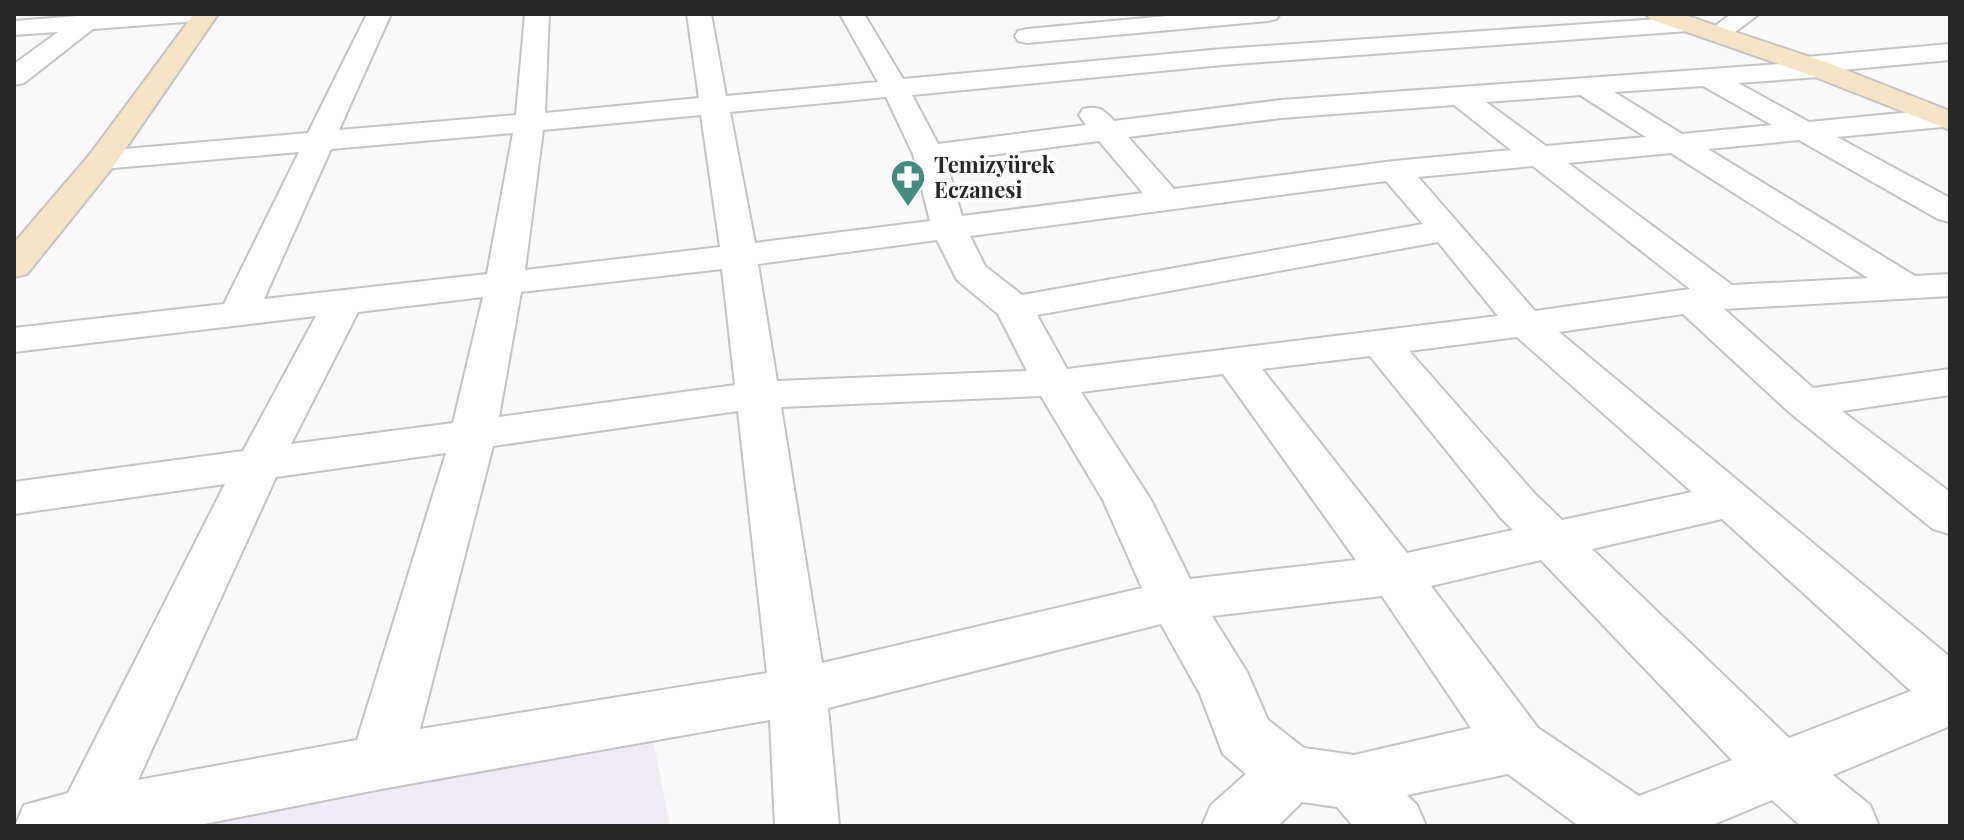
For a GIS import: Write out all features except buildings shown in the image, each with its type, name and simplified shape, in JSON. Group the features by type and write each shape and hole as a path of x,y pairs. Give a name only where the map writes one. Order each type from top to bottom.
{"street":[{"path":"14,28 198,14"},
{"path":"14,266 26,238 102,160 206,14"},
{"path":"239,313 379,14"},
{"path":"381,762 473,435 503,282 529,123 536,70 534,36 537,14"},
{"path":"699,14 739,256 798,692 807,826"},
{"path":"852,14 895,88 928,154 949,229 970,272 1014,308 1054,383 1127,500 1174,601 1227,689 1244,736 1290,773 1354,782 1433,761 1517,746"},
{"path":"1009,14 1165,199"},
{"path":"1027,36 1175,18 1268,14"},
{"path":"1658,14 1813,67 1947,118"},
{"path":"1717,34 1747,14"},
{"path":"1175,18 1281,109"},
{"path":"14,77 88,20"},
{"path":"102,160 1222,57 1688,24"},
{"path":"928,154 1281,109 1709,78 1950,52"},
{"path":"1709,78 1950,212"},
{"path":"1583,85 1906,286"},
{"path":"1459,95 1708,299 1804,403 1950,517"},
{"path":"14,340 739,256 1394,170 1947,118"},
{"path":"1394,170 1523,322 1950,691"},
{"path":"1014,308 1446,230"},
{"path":"14,498 757,395 1054,383 1708,299 1950,285"},
{"path":"68,822 344,301"},
{"path":"1380,342 1518,506 1780,769 1847,826"},
{"path":"1234,361 1395,575 1517,746 1630,826"},
{"path":"1804,403 1950,382"},
{"path":"68,822 381,762 798,692 1174,601 1395,575 1731,500"},
{"path":"1637,826 1950,701"},
{"path":"1234,826 1290,773"},
{"path":"1354,782 1394,826"}],"shaded area":[{"path":"653,740 670,826 185,826 314,798"}],"place":[{"name":"Temizyürek Eczanesi","path":"908,208"}]}
